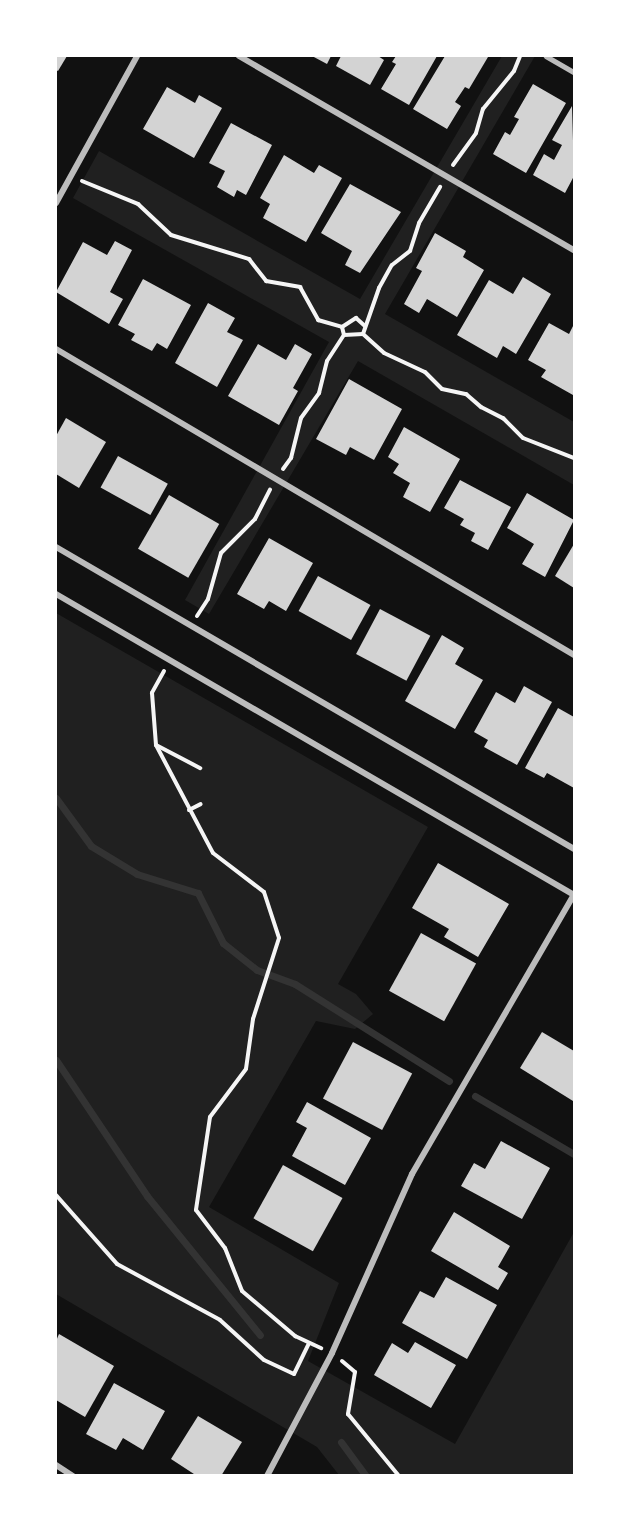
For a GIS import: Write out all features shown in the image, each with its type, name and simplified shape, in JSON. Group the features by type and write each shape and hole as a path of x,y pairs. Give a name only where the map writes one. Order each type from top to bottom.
{"street":[{"path":"56,203 137,56"},
{"path":"239,56 574,250"},
{"path":"56,350 574,655"},
{"path":"56,548 574,849"},
{"path":"56,594 574,894 412,1174 332,1353 267,1476"},
{"path":"56,1465 73,1476"}],"lane":[{"path":"546,56 574,72"}],"path":[{"path":"363,334 379,288 392,265 410,251 419,223 446,176 476,133 483,109 514,71 520,56"},
{"path":"70,177 138,204 171,235 249,259 266,281 300,287 318,320 342,327 356,318 365,327"},
{"path":"342,327 344,335 363,334 384,353 424,372 442,389 466,394 481,407 503,418 523,438 574,458"},
{"path":"156,745 200,768"},
{"path":"189,810 201,804"},
{"path":"271,963 253,1019 246,1069 210,1117 196,1210 225,1248 242,1291 295,1336 332,1353 355,1372 348,1414 399,1476"},
{"path":"56,1196 117,1264 220,1320 264,1360 294,1374 309,1343"}],"shaded area":[{"path":"502,56 535,56 385,314 574,422 574,485 358,361 209,614 185,600 329,342 73,198 99,151 360,299"},
{"path":"56,613 428,827 338,984 356,994 373,1014 355,1029 316,1021 209,1207 339,1283 308,1361 455,1444 574,1232 574,1475 339,1475 317,1447 56,1294"}],"building":[{"path":"56,56 67,56 58,71 56,70"},
{"path":"312,56 331,56 327,64"},
{"path":"341,56 378,56 384,60 370,85 336,66"},
{"path":"396,56 437,56 409,105 381,89 396,64 392,62"},
{"path":"445,56 488,57 469,89 465,87 455,102 461,106 447,129 413,109"},
{"path":"533,84 566,103 526,173 493,154 505,132 510,135 519,119 514,117"},
{"path":"167,87 195,103 199,95 222,108 194,158 143,129"},
{"path":"572,106 574,176 565,193 533,175 544,154 554,160 562,145 552,140"},
{"path":"231,123 272,145 246,195 237,190 234,197 217,187 225,171 209,163"},
{"path":"284,155 314,173 319,165 342,178 306,242 263,218 270,204 260,198"},
{"path":"350,184 401,212 360,273 345,265 352,251 321,233"},
{"path":"435,233 466,251 463,257 484,270 457,317 427,299 419,313 404,304 422,271 416,268"},
{"path":"115,241 132,250 110,292 123,299 109,324 56,292 83,242 107,255"},
{"path":"523,277 551,294 516,354 503,346 497,358 457,335 489,280 513,294"},
{"path":"143,279 191,305 167,349 157,343 152,351 131,340 135,334 118,325"},
{"path":"208,303 235,318 227,332 243,340 217,387 175,363"},
{"path":"549,323 569,334 574,324 573,395 541,377 546,370 528,360"},
{"path":"258,344 286,360 295,344 312,354 293,388 298,391 279,425 228,396"},
{"path":"349,379 402,409 374,460 350,447 346,455 316,439"},
{"path":"66,418 106,442 79,488 56,474 56,436"},
{"path":"404,427 460,459 430,512 403,497 410,483 393,473 399,464 388,457"},
{"path":"118,456 168,484 150,515 101,487"},
{"path":"460,480 511,507 488,550 471,541 475,533 460,525 464,519 444,508"},
{"path":"527,493 574,520 545,577 522,564 534,544 507,528"},
{"path":"169,495 219,524 188,578 138,549"},
{"path":"269,538 313,563 286,611 269,601 264,609 237,594"},
{"path":"574,544 574,588 555,576"},
{"path":"318,576 370,605 351,640 299,611"},
{"path":"380,609 430,636 406,681 356,654"},
{"path":"442,635 464,648 455,664 483,680 455,729 405,701"},
{"path":"524,686 552,702 517,765 484,747 488,740 474,732 496,692 515,703"},
{"path":"558,708 574,717 574,788 547,773 544,778 525,768"},
{"path":"438,863 509,904 478,957 444,937 449,929 412,908"},
{"path":"421,933 476,964 444,1021 389,991"},
{"path":"542,1032 574,1051 573,1101 520,1068"},
{"path":"353,1042 412,1073 382,1130 323,1099"},
{"path":"307,1102 371,1138 345,1185 292,1156 307,1128 296,1122"},
{"path":"501,1141 550,1168 522,1219 461,1186 474,1163 485,1169"},
{"path":"283,1165 342,1198 313,1251 253,1218"},
{"path":"454,1212 510,1246 498,1267 508,1273 498,1290 431,1251"},
{"path":"446,1277 497,1305 467,1359 402,1323 420,1291 434,1298"},
{"path":"59,1334 114,1366 85,1417 56,1400 56,1341"},
{"path":"415,1342 456,1365 431,1408 374,1375 392,1343 408,1353"},
{"path":"114,1383 165,1411 143,1450 123,1438 116,1450 86,1434"},
{"path":"198,1416 242,1442 221,1476 197,1476 171,1459"}],"waterway":[{"path":"56,798 91,846 137,874 198,893 223,943 257,970 295,984 449,1081"},
{"path":"56,1060 147,1196 260,1335"},
{"path":"475,1096 574,1154"},
{"path":"341,1442 366,1476"}]}
